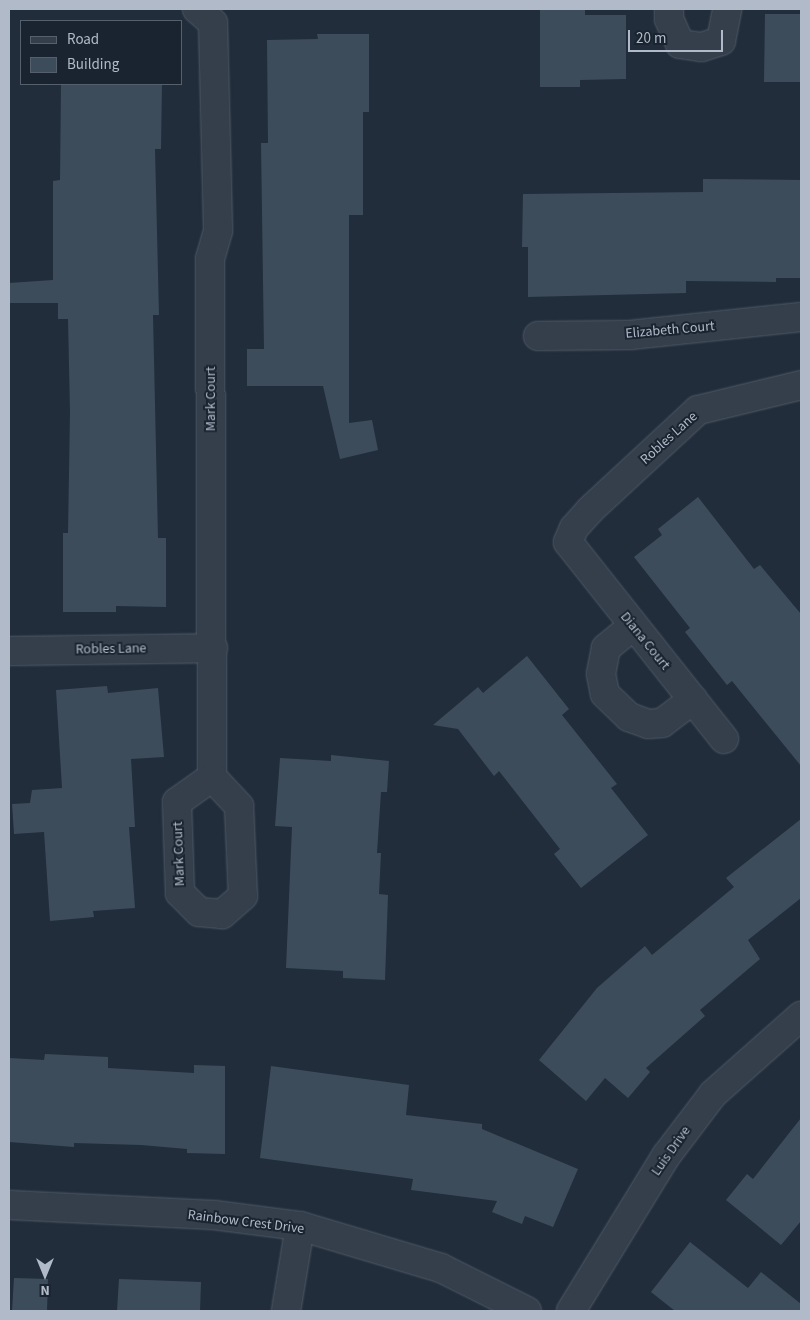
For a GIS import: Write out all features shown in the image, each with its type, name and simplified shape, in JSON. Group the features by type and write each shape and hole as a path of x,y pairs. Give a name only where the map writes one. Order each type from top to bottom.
{"street":[{"path":"668,9 669,19 680,44 702,47 721,41 727,9"},
{"name":"Mark Court","path":"212,777 210,259 218,231 213,14"},
{"name":"Elizabeth Court","path":"538,336 630,335 801,317"},
{"name":"Robles Lane","path":"568,542 574,528 590,510 698,410 801,385"},
{"name":"Diana Court","path":"568,542 724,739"},
{"path":"633,626 606,648 600,674 605,694 629,717 648,724 662,723 693,700"},
{"name":"Robles Lane","path":"9,650 213,648"},
{"name":"Luis Drive","path":"571,1311 666,1156 713,1094 801,1016"},
{"name":"Rainbow Crest Drive","path":"9,1205 214,1215 300,1226 441,1268 527,1311"},
{"path":"286,1311 300,1226"}],"building":[{"path":"540,9 585,9 585,15 626,15 626,79 580,80 580,87 540,87"},
{"path":"765,14 801,14 801,82 764,82"},
{"path":"317,34 369,34 369,112 363,112 363,215 349,215 349,423 372,420 378,450 340,459 323,386 247,386 247,349 264,349 261,143 268,143 267,40 318,39"},
{"path":"61,85 162,85 161,149 155,149 159,315 153,315 158,538 166,538 166,607 116,606 116,612 63,612 63,533 68,533 70,412 68,319 58,319 58,303 9,303 9,283 53,280 53,181 60,180"},
{"path":"703,179 801,180 801,278 776,278 776,282 686,281 686,293 528,297 528,247 522,247 523,194 703,192"},
{"path":"698,497 754,569 760,565 801,614 801,766 732,681 727,685 685,632 690,628 634,557 662,535 658,529"},
{"path":"527,656 569,709 562,715 617,784 611,788 648,835 581,888 554,854 560,849 499,771 494,776 458,729 433,725 478,687 483,693"},
{"path":"107,686 108,693 158,688 164,757 131,759 135,827 129,827 135,908 93,911 94,917 50,921 44,832 14,834 12,804 30,803 32,790 62,788 56,690"},
{"path":"331,755 389,761 387,792 381,792 377,853 381,853 379,894 388,895 385,980 343,978 343,971 286,968 292,827 275,826 280,758 331,761"},
{"path":"801,819 801,898 748,940 760,959 700,1010 705,1016 646,1068 650,1072 628,1098 605,1078 586,1101 539,1060 597,988 645,946 652,955 734,887 726,878"},
{"path":"45,1054 108,1057 108,1068 194,1073 194,1065 225,1066 225,1154 187,1153 187,1149 141,1145 74,1143 74,1147 9,1142 9,1058 44,1060"},
{"path":"271,1066 409,1085 406,1115 482,1124 482,1129 578,1169 553,1227 525,1216 522,1224 492,1212 497,1201 411,1190 413,1179 260,1158"},
{"path":"801,1118 801,1221 781,1245 726,1200 747,1174 753,1179"},
{"path":"690,1242 748,1288 761,1272 801,1304 801,1311 675,1311 651,1292"},
{"path":"14,1278 48,1279 47,1311 12,1311"},
{"path":"119,1279 201,1282 200,1311 117,1311"}]}
